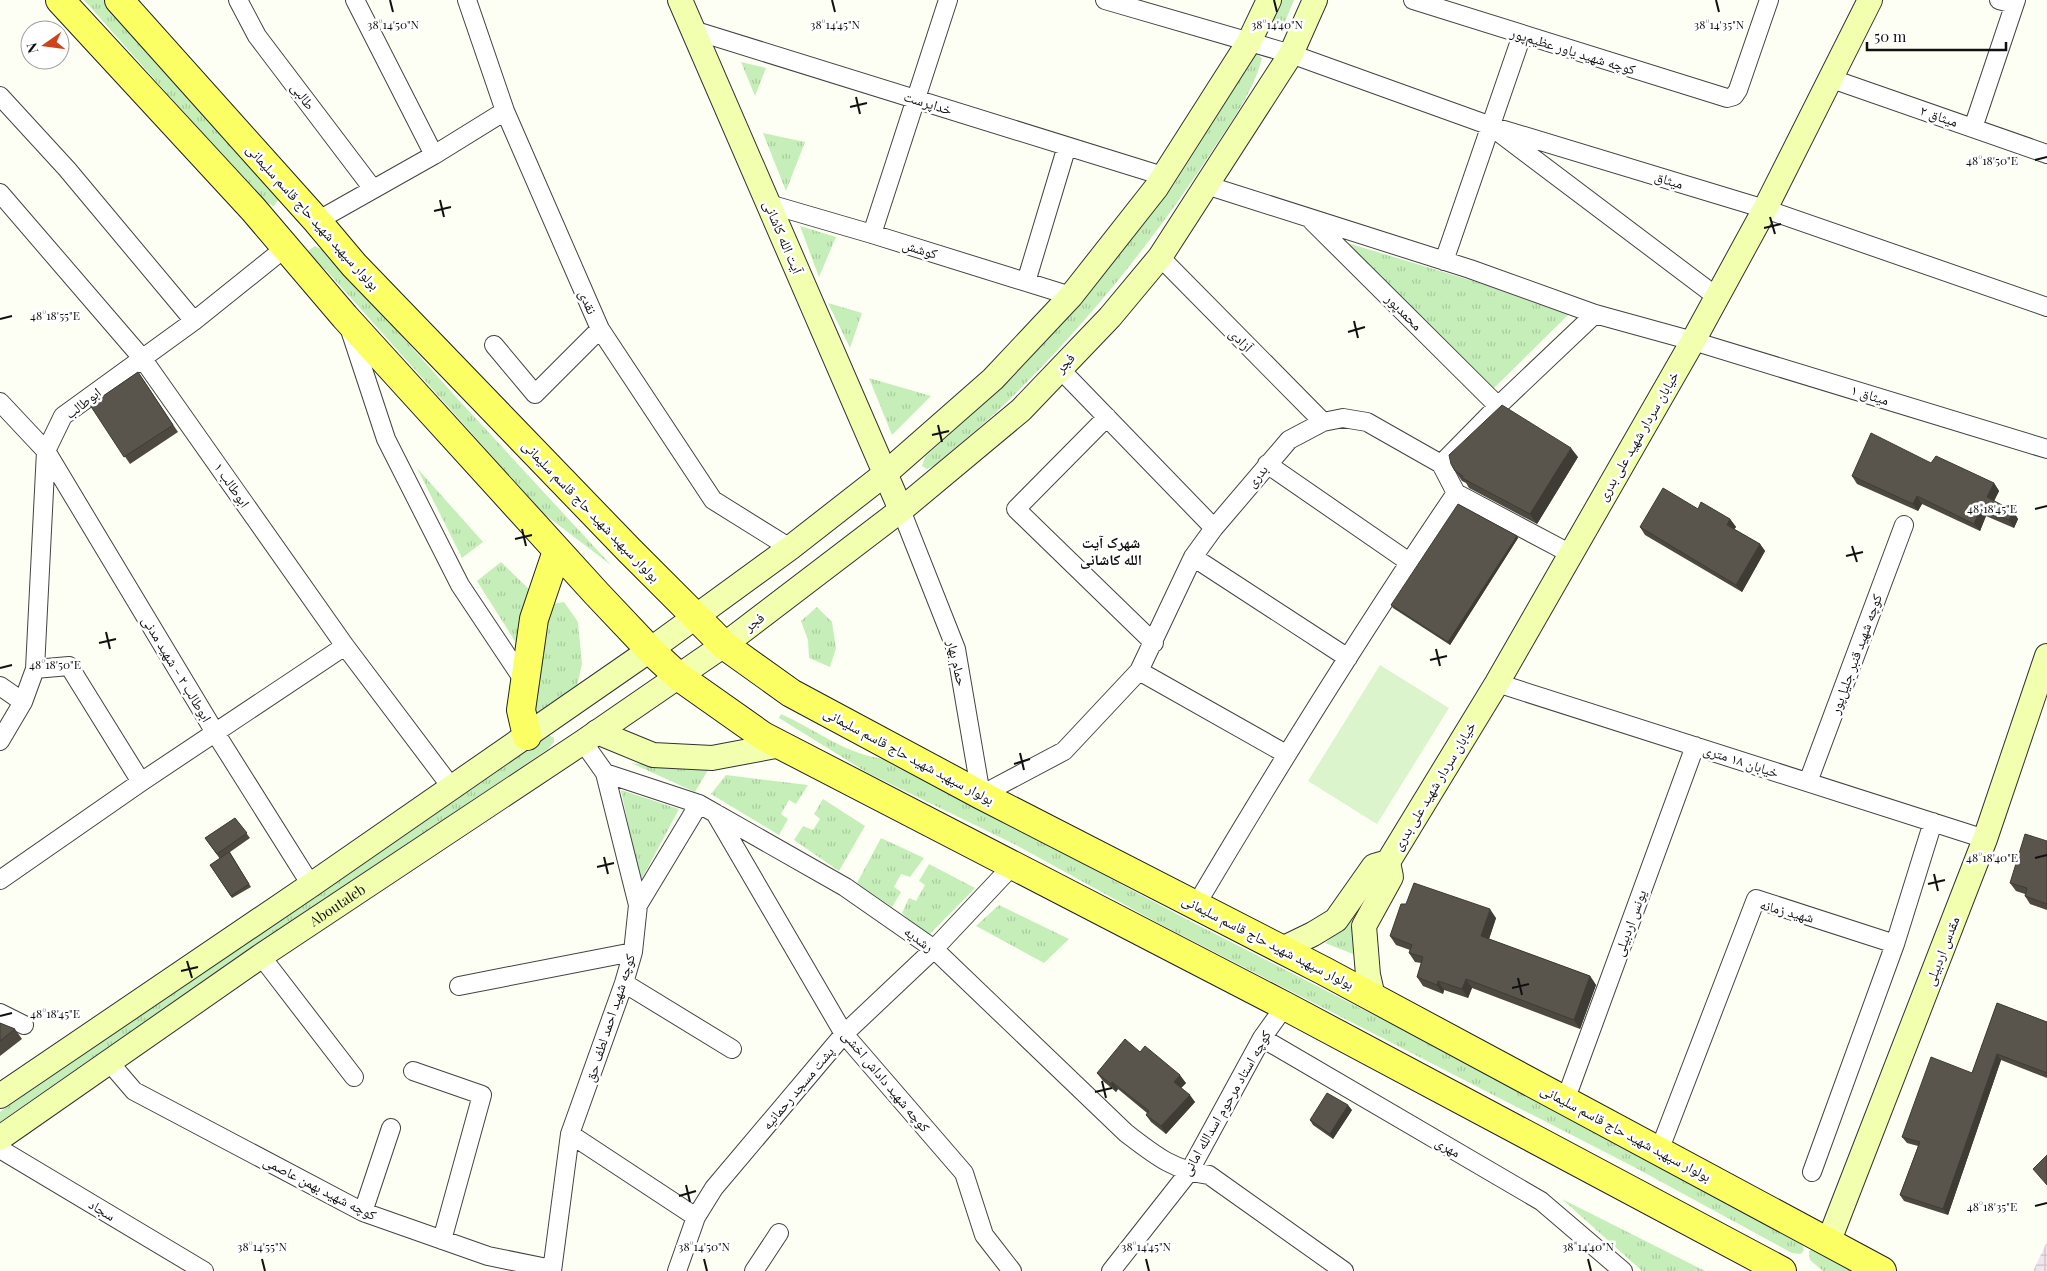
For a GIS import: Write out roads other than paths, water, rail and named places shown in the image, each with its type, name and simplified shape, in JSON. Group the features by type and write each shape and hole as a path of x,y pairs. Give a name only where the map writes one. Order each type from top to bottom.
{"main road":[{"path":"60,0 253,209 345,317 557,551 650,650 678,676 763,736 1014,864 1285,1006 1782,1271"},
{"name":"بولوار سپهبد شهید حاج قاسم سلیمانی","path":"119,0 317,221 354,265 629,550 724,645 791,693 981,795 1373,997 1882,1271"},
{"name":"آیت الله کاشانی","path":"680,0 901,510"},
{"path":"0,1096 312,885 650,650 790,548 886,473 993,379 1071,296 1163,176 1249,42 1269,0"},
{"name":"فجر","path":"678,676 724,645 901,510 1021,410 1110,317 1160,257 1291,54 1315,0"},
{"name":"خیابان سردار شهید علی بدری","path":"1373,997 1368,975 1364,926 1391,877 1388,862 1497,683 1693,341 1765,209 1870,0"},
{"path":"285,248 317,221"},
{"path":"527,736 520,710 534,619 557,551"},
{"name":"مقدس اردبیلی","path":"1828,1243 1986,839 2047,656"},
{"name":"Aboutaleb","path":"0,1138 261,956 590,737 678,676"},
{"path":"590,737 653,755 712,758 781,745"},
{"name":"خیابان سردار شهید علی بدری","path":"1282,949 1314,934 1336,920 1374,866 1388,862"}],"street":[{"name":"طالبی","path":"238,0 257,36 373,189"},
{"path":"355,0 434,155"},
{"name":"نقدی","path":"467,0 505,111 600,330 713,500 790,548"},
{"path":"872,234 914,99 948,0"},
{"name":"میثاق","path":"1105,0 1291,54 1491,126 1765,209 2047,307"},
{"name":"کوچه شهید یاور عظیم‌پور","path":"1413,0 1727,98 1734,96 1769,0"},
{"path":"1973,128 2010,1"},
{"name":"خداپرست","path":"693,30 1163,176"},
{"path":"1444,261 1522,35"},
{"name":"میثاق ۲","path":"1832,78 2047,154"},
{"path":"0,96 68,169 194,321"},
{"path":"317,221 434,155 505,111"},
{"path":"1491,126 1717,297"},
{"path":"1026,282 1067,146"},
{"path":"1206,185 1444,261 1595,314 1693,341"},
{"name":"ابوطالب ۱","path":"0,193 142,358 345,646 452,788"},
{"name":"کوشش","path":"768,204 872,234 1071,296"},
{"name":"محمدپور","path":"1310,218 1498,406"},
{"name":"ابوطالب","path":"0,741 23,702 35,669 46,451 63,416 194,321 285,248"},
{"name":"آزادی","path":"1160,257 1323,422"},
{"path":"1571,554 1456,493 1441,464 1498,406 1595,314"},
{"path":"345,317 386,439 460,584 524,681"},
{"path":"494,345 534,394 600,330"},
{"name":"میثاق ۱","path":"1693,341 2047,449"},
{"path":"1060,369 1214,528"},
{"name":"ابوطالب ۲ - شهید مدنی","path":"0,402 46,451 216,734 312,885"},
{"path":"1108,417 1016,509 1154,643"},
{"name":"بدری","path":"981,795 1064,751 1139,671 1154,643 1193,557 1214,528 1289,440 1323,422 1343,418 1367,422 1441,464"},
{"path":"1267,464 1409,562"},
{"path":"1196,905 1286,754 1409,562 1456,493"},
{"name":"حمام بهار","path":"901,510 956,649 981,795"},
{"name":"کوچه شهید قنبر جلیل‌پور","path":"1808,782 1904,525"},
{"path":"1193,557 1348,658"},
{"path":"0,880 141,782 216,734 345,646"},
{"path":"35,669 69,666 141,782"},
{"path":"1139,671 1286,754"},
{"name":"خیابان ۱۸ متری","path":"1497,683 1986,839"},
{"path":"0,686 23,702"},
{"name":"کوچه شهید احمد لطف حق","path":"552,1270 570,1134 624,983 632,952 638,905 605,773 590,737"},
{"name":"یونس اردبیلی","path":"1565,1101 1695,746"},
{"name":"رشدیه","path":"605,773 707,808 845,887 934,949 1126,1133 1157,1157 1188,1172 1209,1175 1340,1270"},
{"path":"638,905 707,808"},
{"name":"کوچه شهید داداش اخشی","path":"707,808 844,1034 964,1173 984,1235 1012,1271"},
{"path":"1812,1172 1895,944 1933,822"},
{"name":"پشت مسجد رحمانیه","path":"677,1271 696,1217 714,1188 844,1034 934,949 1014,864"},
{"name":"شهید زمانه","path":"1659,1152 1756,900 1895,944"},
{"path":"458,986 632,952"},
{"path":"261,956 354,1077"},
{"path":"624,983 732,1049"},
{"name":"کوچه استاد مرحوم اسدالله امانی","path":"1111,1271 1188,1172 1262,1038 1285,1006"},
{"path":"0,1013 24,1025"},
{"name":"مهری","path":"1262,1038 1541,1201 1623,1271"},
{"name":"کوچه شهید بهمن عاصمی","path":"110,1063 134,1092 363,1212 488,1256 510,1266 552,1270"},
{"path":"413,1071 482,1095 442,1240"},
{"path":"363,1212 391,1128"},
{"path":"570,1134 696,1217"},
{"name":"سجاد","path":"0,1149 204,1271"},
{"path":"754,1271 779,1233"}],"district":[{"name":"شهرک آیت الله کاشانی","path":"1111,552"}]}
